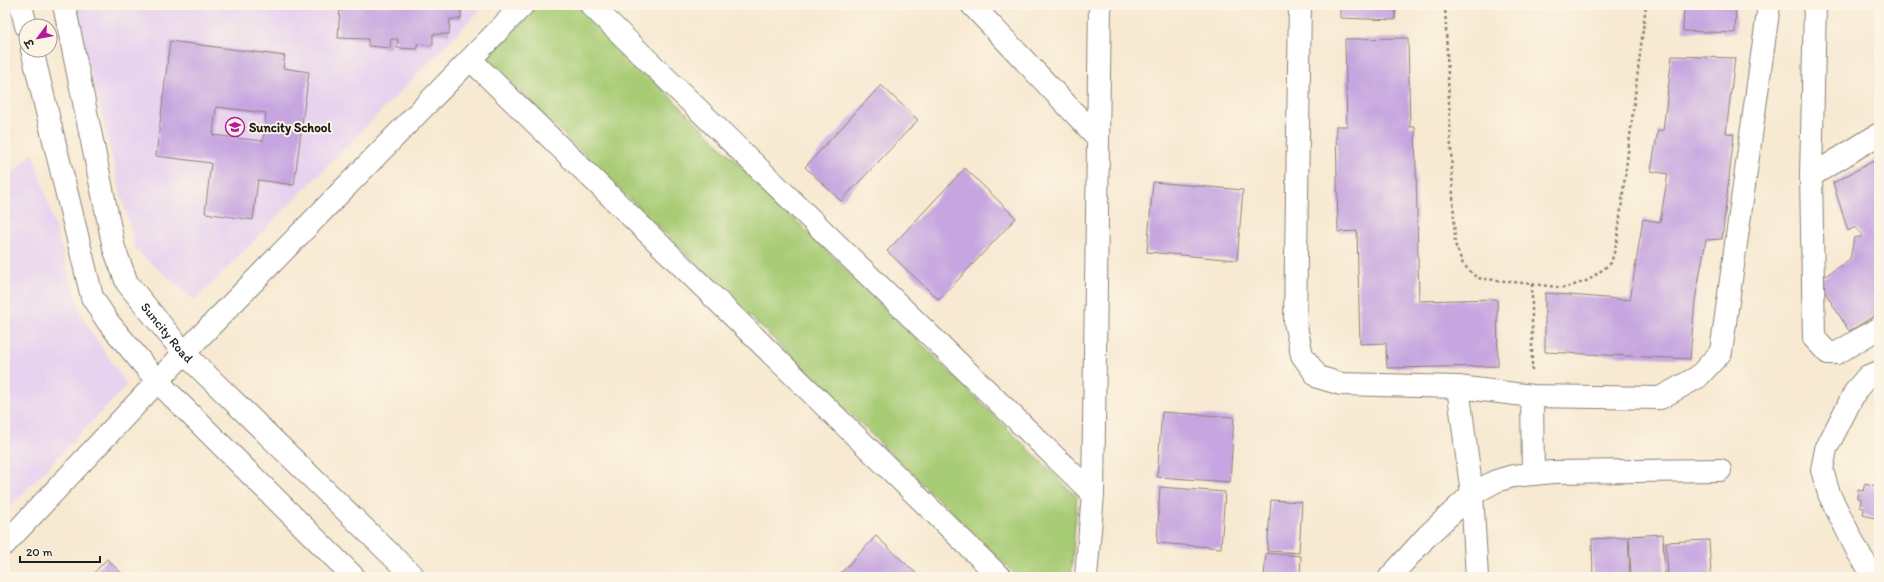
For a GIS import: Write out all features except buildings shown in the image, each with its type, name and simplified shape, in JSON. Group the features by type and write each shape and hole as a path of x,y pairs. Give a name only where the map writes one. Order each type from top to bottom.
{"street":[{"path":"21,5 24,18"},
{"name":"Suncity Road","path":"64,5 114,248 127,283 184,353 414,577"},
{"path":"5,544 184,353 523,5"},
{"path":"591,5 1093,494"},
{"path":"972,5 1098,138"},
{"path":"1086,577 1093,494 1100,5"},
{"path":"1300,5 1295,322 1302,355 1318,377 1341,384 1458,387 1532,396 1660,398 1698,377 1720,352 1770,5"},
{"path":"1815,5 1811,176 1814,338 1828,353 1837,353 1879,328"},
{"path":"34,58 92,297 108,322 158,382 354,577"},
{"path":"471,60 1000,577"},
{"path":"1811,176 1879,134"},
{"path":"1875,577 1852,541 1829,494 1822,470 1826,449 1856,390 1868,376 1879,372"},
{"path":"1458,387 1472,494 1477,577"},
{"path":"1532,396 1533,474"},
{"path":"1390,577 1427,536 1472,494 1496,481 1513,476 1553,472 1720,470"}],"path":[{"path":"1445,5 1455,244 1463,264 1477,278 1565,288 1589,280 1611,263 1617,242 1646,5"},
{"path":"1532,284 1532,396"}],"shaded area":[{"name":"Suncity School","path":"74,5 485,5 195,301 135,249"},
{"path":"33,152 82,318 127,385 5,512 5,180"}],"green space":[{"path":"539,5 577,5 1077,497 1071,577 1018,577 486,59"}],"place":[{"name":"Suncity School","path":"235,127"}]}
